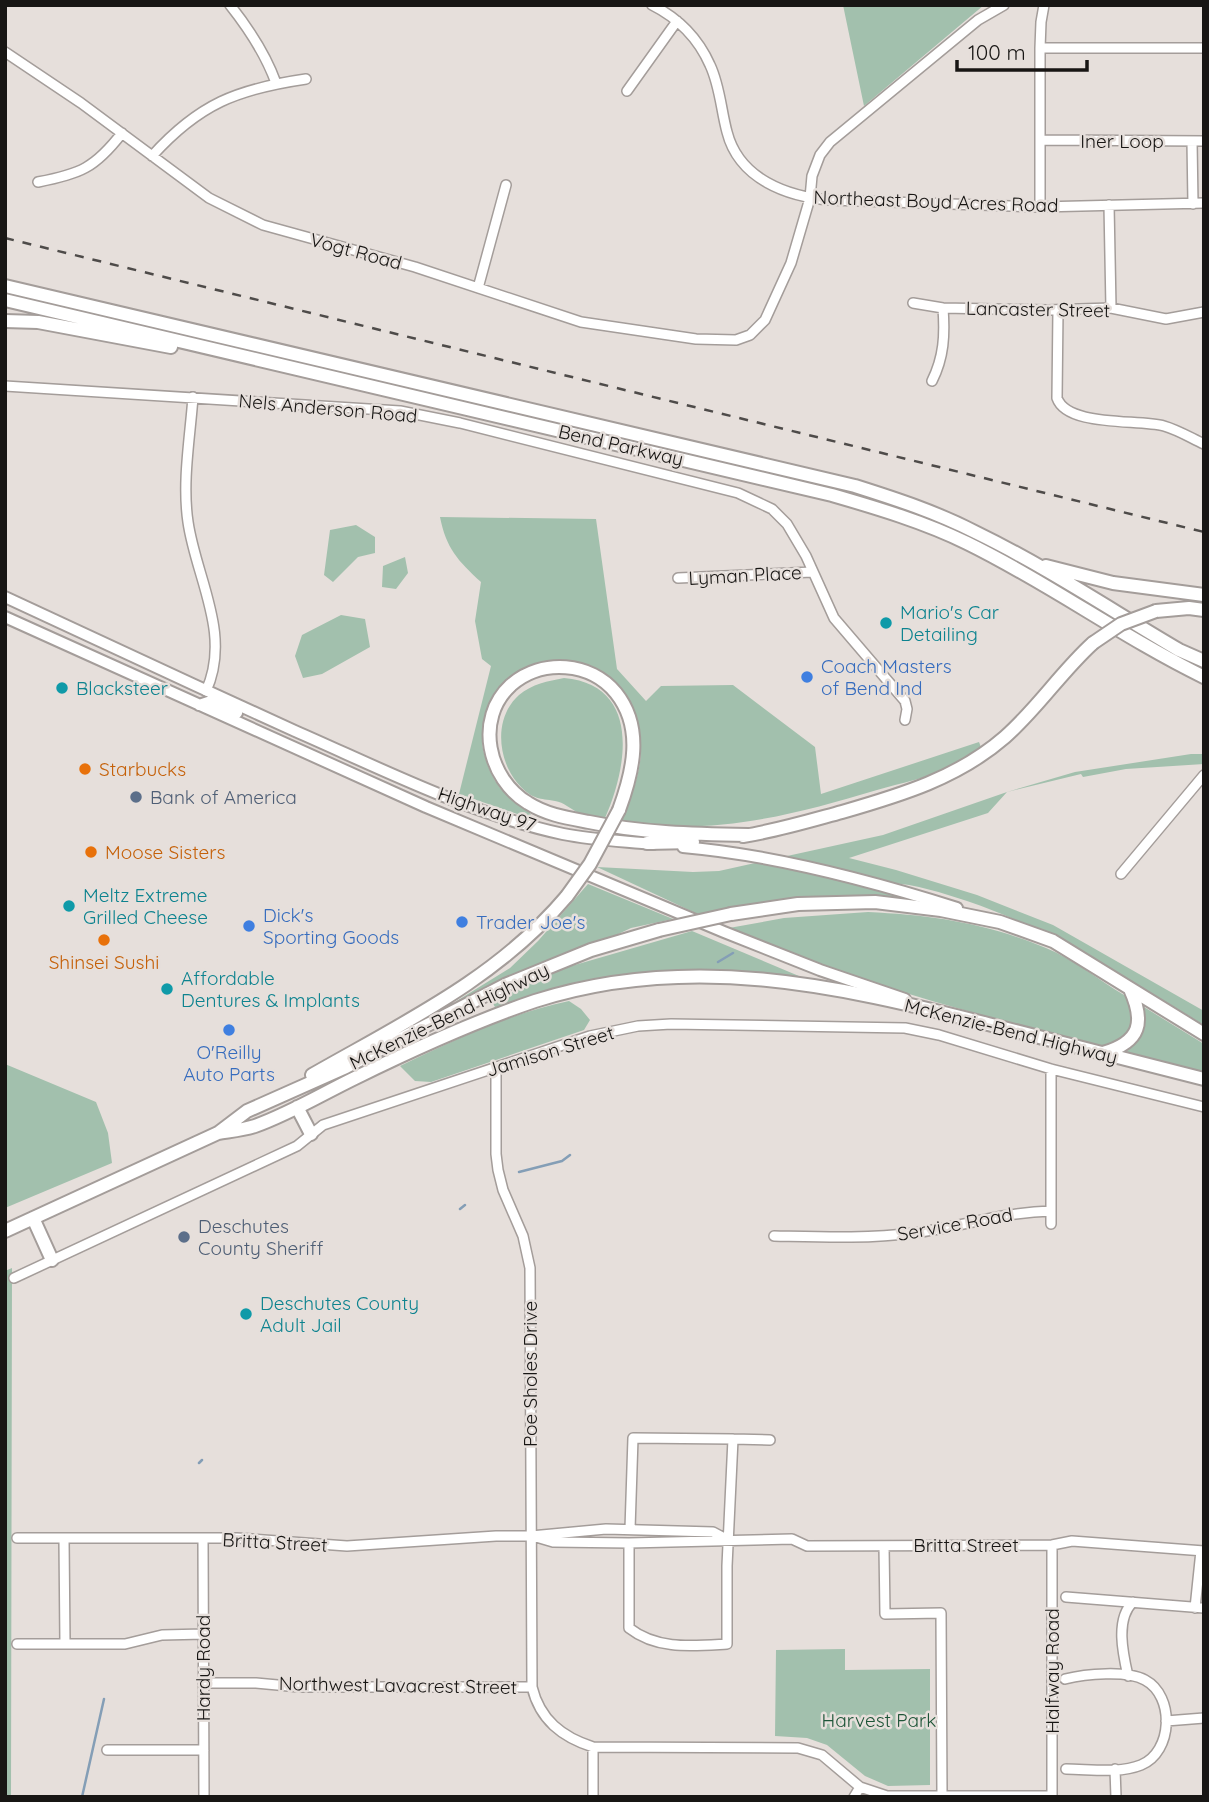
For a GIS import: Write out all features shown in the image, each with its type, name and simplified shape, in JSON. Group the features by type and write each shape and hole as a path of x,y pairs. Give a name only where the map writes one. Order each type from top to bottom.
{"highway":[{"name":"Bend Parkway","path":"5,286 855,486 919,507 975,531 1179,650 1204,661"},
{"name":"Bend Parkway","path":"5,300 832,495 890,512 966,542 1132,639 1204,677"},
{"path":"5,321 38,322 181,349 233,353"},
{"path":"1034,563 1112,583 1204,595"},
{"path":"647,843 701,841 748,835 809,821 940,780 982,756 1008,735 1093,643 1121,624 1156,611 1189,608 1204,610"},
{"path":"247,1111 471,983 523,943 567,896 595,856 619,810 628,785 634,749 629,716 614,690 601,678 590,673 567,667 551,667 512,684 495,709 489,736 491,751 495,766 508,788 529,804 557,816 622,829 675,834 748,835"},
{"name":"McKenzie-Bend Highway","path":"5,1231 218,1133 247,1111 346,1067 532,973 591,950 659,930 731,914 798,904 875,902 941,910 1000,922 1053,941 1204,1034"},
{"name":"McKenzie-Bend Highway","path":"218,1133 253,1127 435,1040 481,1021 569,992 628,980 670,976 738,976 833,988 937,1011 1204,1079"},
{"path":"1103,1053 1127,1044 1135,1032 1139,1017 1130,989"},
{"path":"297,1107 311,1134"},
{"path":"33,1218 52,1260"}],"main road":[{"name":"Highway 97","path":"5,597 206,691 440,794 492,814 563,834 616,842 692,848 782,863 898,890 1000,922"},
{"name":"Highway 97","path":"5,617 426,807 724,932 820,970 937,1011"},
{"path":"199,705 211,701 281,732 332,747"}],"street":[{"path":"230,5 259,47 276,83"},
{"name":"Northeast Boyd Acres Road","path":"652,5 677,21 692,35 711,65 729,139 737,157 751,172 767,183 810,198 1040,206 1204,203"},
{"path":"810,198 812,176 820,155 830,142 978,20 1004,5"},
{"path":"1040,206 1040,48 1044,5"},
{"path":"627,91 677,21"},
{"path":"1040,48 1204,48"},
{"name":"Vogt Road","path":"5,52 81,103 209,198 263,225 415,267 581,322 607,327 696,339 736,340 750,335 765,320 781,286 802,231 810,198"},
{"path":"152,156 171,135 209,106 249,90 306,79"},
{"path":"38,181 80,172 107,151 122,133"},
{"name":"Iner Loop","path":"1040,140 1204,141"},
{"path":"1192,141 1193,204"},
{"path":"478,288 506,185"},
{"path":"1109,205 1111,308"},
{"name":"Lancaster Street","path":"913,303 943,308 1111,308 1166,319 1204,312"},
{"path":"932,381 944,347 943,308"},
{"path":"1058,310 1060,407 1069,412 1118,423 1164,426 1204,444"},
{"name":"Nels Anderson Road","path":"5,386 400,411 460,423 738,493 772,509 797,537 834,618 905,701 905,720"},
{"path":"193,397 186,496 188,524 211,609 216,644 215,665 206,691"},
{"name":"Lyman Place","path":"678,578 812,572"},
{"path":"1121,874 1204,775"},
{"name":"Jamison Street","path":"14,1278 297,1146 323,1125 614,1029 671,1024 905,1028 939,1035 1051,1069 1204,1107"},
{"name":"Poe Sholes Drive","path":"496,1067 498,1170 503,1190 528,1250 530,1268 532,1687"},
{"path":"1051,1069 1051,1224"},
{"name":"Service Road","path":"774,1236 887,1237 932,1231 1006,1214 1051,1211"},
{"path":"629,1529 633,1438 770,1440"},
{"path":"629,1543 629,1628 651,1642 671,1646 727,1644 733,1439"},
{"name":"Britta Street","path":"17,1538 237,1538 347,1546 629,1529 713,1532 729,1540"},
{"name":"Britta Street","path":"531,1536 552,1542 629,1543 792,1539 807,1546 1052,1545 1072,1541 1203,1551"},
{"path":"64,1539 65,1644"},
{"name":"Hardy Road","path":"203,1539 204,1797"},
{"name":"Halfway Road","path":"1052,1545 1052,1796"},
{"path":"884,1546 885,1614 941,1614 942,1795"},
{"path":"1066,1597 1200,1608 1203,1551"},
{"path":"1128,1676 1122,1635 1126,1613 1133,1602"},
{"path":"17,1644 125,1644 162,1635 204,1634"},
{"path":"1065,1679 1117,1674 1142,1678 1156,1689 1163,1703 1166,1721 1166,1734 1154,1757 1133,1768 1066,1769"},
{"name":"Northwest Lavacrest Street","path":"203,1683 256,1683 299,1687 532,1687 541,1712 558,1731 593,1746 798,1748 822,1755 860,1787 887,1796 1052,1796"},
{"path":"1166,1721 1204,1718"},
{"path":"593,1746 593,1797"},
{"path":"107,1750 204,1750"},
{"path":"1115,1769 1116,1797"},
{"path":"854,1797 860,1787"}],"green space":[{"path":"843,5 984,5 864,106"},
{"path":"440,517 596,519 617,669 646,701 661,686 733,685 815,747 821,794 979,742 982,750 953,767 931,775 782,815 719,825 686,827 620,822 640,762 641,738 636,716 626,697 613,682 596,671 576,664 554,664 530,669 500,686 492,698 483,730 483,748 496,781 507,795 531,815 523,816 459,794 491,666 482,659 475,621 481,582 454,553"},
{"path":"356,525 375,537 375,553 358,557 333,582 324,575 330,530"},
{"path":"405,557 408,573 396,589 382,587 383,566"},
{"path":"341,615 365,619 370,647 322,674 303,678 295,656 302,635"},
{"path":"564,678 589,684 606,696 617,712 622,731 622,753 619,775 605,818 582,814 561,803 530,794 513,777 503,754 502,729 510,705 529,688"},
{"path":"1204,754 1204,764 1126,769 1083,777 1081,774 1007,792 1075,772"},
{"path":"1007,792 988,813 849,858 977,895 1053,925 1204,1011 1204,1025 1118,973 1029,926 929,889 889,883 932,904 892,899 706,918 597,867 719,871 883,835"},
{"path":"588,884 673,919 631,928 578,953 455,1002 510,968 538,941"},
{"path":"868,912 914,915 980,926 1046,948 1124,995 1132,1011 1132,1027 1122,1040 1106,1048 963,1010 868,981 729,928 784,918"},
{"path":"692,931 806,979 652,973 576,983 502,1006 495,1007 492,1002 561,969"},
{"path":"569,1001 581,1009 590,1020 584,1030 431,1082 415,1081 400,1066 504,1020"},
{"path":"1144,1007 1204,1044 1204,1072 1124,1054 1140,1034"},
{"path":"5,1064 96,1102 108,1133 112,1163 5,1208"},
{"path":"12,1268 11,1797 5,1797 5,1271"},
{"name":"Harvest Park","path":"845,1649 845,1670 930,1669 930,1785 888,1786 865,1776 827,1745 807,1738 775,1736 776,1650"}],"waterway":[{"path":"718,962 733,953"},
{"path":"519,1172 562,1161 570,1155"},
{"path":"460,1209 465,1205"},
{"path":"199,1463 202,1460"},
{"path":"82,1797 104,1699"}],"railway":[{"path":"5,238 1204,532"}],"place":[{"name":"Mario's Car Detailing","path":"886,623"},
{"name":"Coach Masters of Bend Ind","path":"807,677"},
{"name":"Blacksteer","path":"62,688"},
{"name":"Starbucks","path":"85,769"},
{"name":"Bank of America","path":"136,797"},
{"name":"Moose Sisters","path":"91,852"},
{"name":"Meltz Extreme Grilled Cheese","path":"69,906"},
{"name":"Trader Joe's","path":"462,922"},
{"name":"Dick's Sporting Goods","path":"249,926"},
{"name":"Shinsei Sushi","path":"104,940"},
{"name":"Affordable Dentures & Implants","path":"167,989"},
{"name":"O'Reilly Auto Parts","path":"229,1030"},
{"name":"Deschutes County Sheriff","path":"184,1237"},
{"name":"Deschutes County Adult Jail","path":"246,1314"}]}
